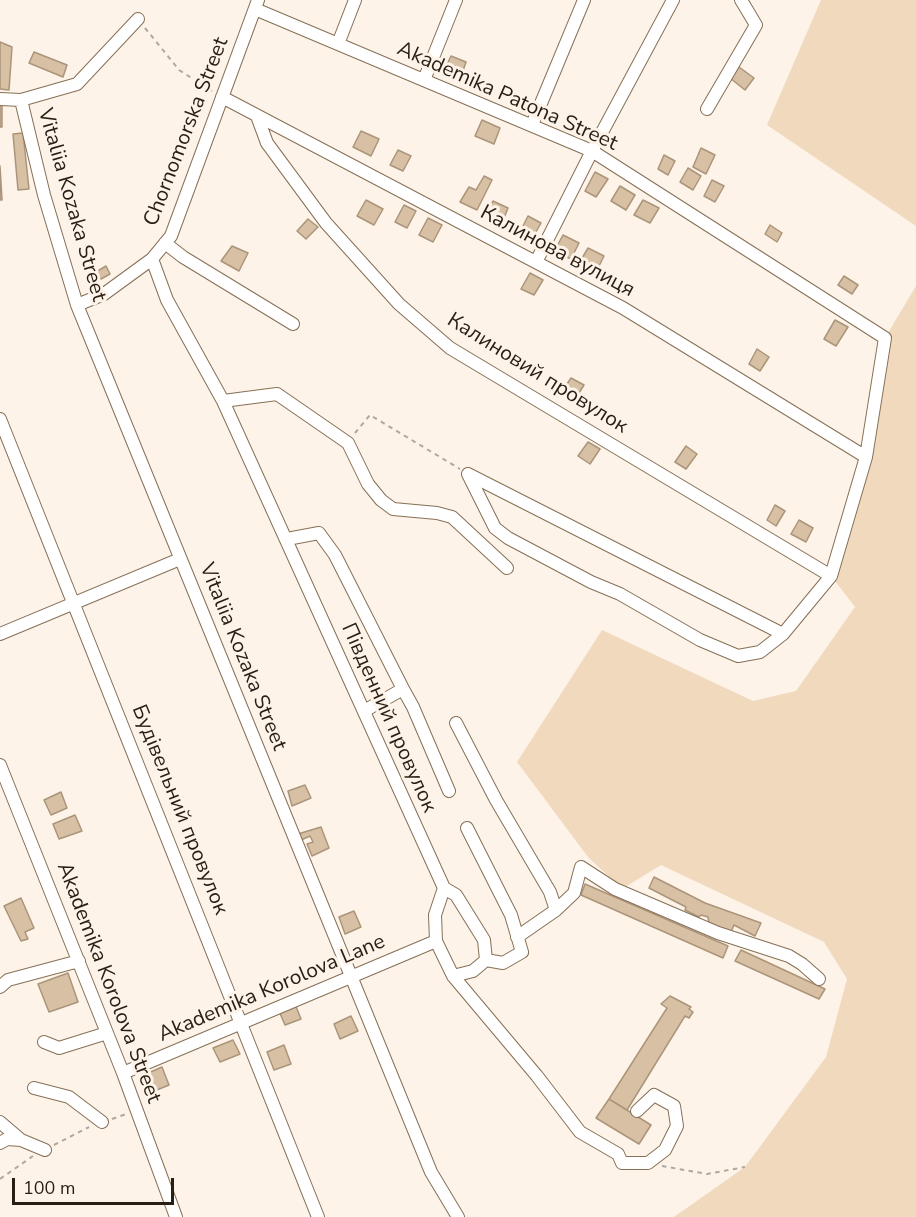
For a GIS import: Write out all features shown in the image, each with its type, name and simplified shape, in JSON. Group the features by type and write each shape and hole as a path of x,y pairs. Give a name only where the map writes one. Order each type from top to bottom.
{"street":[{"path":"338,44 355,0"},
{"path":"424,80 456,0"},
{"path":"532,125 584,0"},
{"path":"536,262 591,151 673,0"},
{"path":"707,109 756,26 741,0"},
{"name":"Akademika Patona Street","path":"257,5 338,44 591,151 885,338 866,457"},
{"name":"Chornomorska Street","path":"78,305 104,294 152,259 171,236 257,5"},
{"path":"0,99 21,100 77,84 138,19"},
{"name":"Калинова вулиця","path":"222,97 623,308 866,457"},
{"name":"Vitaliia Kozaka Street","path":"21,100 44,195 78,305 431,1172 458,1217"},
{"name":"Калиновий провулок","path":"257,116 267,143 326,223 399,304 450,348 831,576"},
{"path":"165,243 188,261 292,324"},
{"name":"Південний провулок","path":"152,259 167,300 223,401 444,888"},
{"path":"223,401 277,394 348,443 368,484 381,501 393,508 452,517 507,568"},
{"name":"Будівельний провулок","path":"0,419 318,1217"},
{"path":"468,474 495,528 508,538 591,582 620,594 700,640 738,656 759,652 783,634 831,576 866,457"},
{"path":"468,474 783,634"},
{"path":"287,539 319,533 335,555 413,707 449,791"},
{"path":"0,634 180,559"},
{"path":"364,711 403,689"},
{"path":"456,723 496,800 550,892 556,910"},
{"name":"Akademika Korolova Street","path":"0,765 123,1073 176,1217"},
{"path":"467,828 511,915 522,952 503,963 486,960"},
{"path":"517,937 539,924 574,893 581,867 615,889 718,933 789,956 802,963 819,980"},
{"path":"486,960 484,940 456,895 444,888 435,915 436,941 453,976 537,1076 580,1132 618,1154 622,1163 648,1163 665,1150 677,1126 674,1106 654,1095 637,1111"},
{"name":"Akademika Korolova Lane","path":"123,1073 436,941"},
{"path":"453,976 473,971 486,960"},
{"path":"0,987 8,980 79,961"},
{"path":"44,1042 59,1048 107,1033"},
{"path":"34,1088 69,1097 102,1122"},
{"path":"0,1122 21,1140 45,1150"},
{"path":"0,1143 7,1139 21,1140"}],"path":[{"path":"138,19 179,70 222,97"},
{"path":"348,443 370,415 468,474"},
{"path":"0,1179 45,1150 102,1122 137,1111"},
{"path":"648,1163 707,1174 744,1167"}],"shaded area":[{"path":"821,0 916,0 916,226 767,125"},
{"path":"916,286 916,1217 674,1217 745,1167 826,1057 847,979 824,942 661,865 622,889 588,857 517,762 602,630 753,701 796,691 855,607 831,576 866,457 885,338"}],"building":[{"path":"0,42 12,47 9,90 0,89"},
{"path":"34,52 67,65 63,77 29,63"},
{"path":"451,56 466,62 462,74 446,66"},
{"path":"739,67 754,78 745,90 730,78"},
{"path":"0,105 2,106 2,127 0,127"},
{"path":"482,120 500,128 494,144 475,136"},
{"path":"361,131 379,139 371,156 353,147"},
{"path":"23,133 29,189 18,190 13,134"},
{"path":"701,148 715,155 706,174 693,167"},
{"path":"398,150 411,156 403,171 390,165"},
{"path":"664,155 675,161 668,175 658,169"},
{"path":"0,166 2,200 0,200"},
{"path":"688,168 701,176 693,190 680,182"},
{"path":"595,172 608,179 596,197 585,191"},
{"path":"484,176 492,180 477,210 460,202 469,187 476,190"},
{"path":"712,180 724,186 715,202 704,196"},
{"path":"620,186 635,195 626,210 611,201"},
{"path":"366,200 383,209 374,225 357,216"},
{"path":"643,200 659,208 650,223 634,215"},
{"path":"493,201 508,208 502,223 485,216"},
{"path":"404,205 416,211 407,228 395,222"},
{"path":"528,216 541,223 532,239 520,232"},
{"path":"428,218 442,225 433,242 419,235"},
{"path":"308,219 318,227 306,239 297,231"},
{"path":"770,225 782,233 777,242 765,234"},
{"path":"563,235 579,243 571,259 558,253 561,247 557,246"},
{"path":"232,246 248,253 239,271 221,261"},
{"path":"588,248 604,256 596,272 581,260"},
{"path":"106,266 110,274 101,279 96,272"},
{"path":"530,273 543,280 534,295 521,289"},
{"path":"844,276 858,285 852,294 838,285"},
{"path":"835,320 848,327 836,346 824,339"},
{"path":"757,349 769,357 760,371 749,364"},
{"path":"571,378 584,385 574,401 561,393"},
{"path":"588,442 600,449 590,464 578,456"},
{"path":"686,446 697,454 686,469 675,462"},
{"path":"775,505 785,511 776,526 767,520"},
{"path":"799,520 813,528 806,542 791,534"},
{"path":"305,785 311,798 292,806 288,791"},
{"path":"61,792 67,808 51,815 44,800"},
{"path":"75,815 82,831 59,839 53,824"},
{"path":"321,827 329,848 312,856 307,844 313,842 310,836 301,840 298,834"},
{"path":"654,877 705,903 761,923 755,936 734,925 731,932 709,924 708,917 701,915 699,917 685,910 686,907 649,888"},
{"path":"585,884 728,946 723,958 581,895"},
{"path":"21,898 34,928 25,932 28,939 21,941 4,906"},
{"path":"354,911 361,927 345,934 339,917"},
{"path":"741,950 825,989 819,999 735,961"},
{"path":"68,973 78,1002 49,1012 38,984"},
{"path":"670,996 691,1007 689,1009 693,1012 689,1018 685,1016 627,1110 609,1099 667,1008 661,1004"},
{"path":"295,1004 301,1019 285,1025 279,1011"},
{"path":"351,1016 358,1031 340,1039 334,1024"},
{"path":"233,1040 240,1054 220,1062 213,1048"},
{"path":"284,1045 291,1064 274,1070 267,1052"},
{"path":"162,1067 169,1085 152,1092 146,1074"},
{"path":"609,1099 651,1125 639,1144 596,1118"}]}
